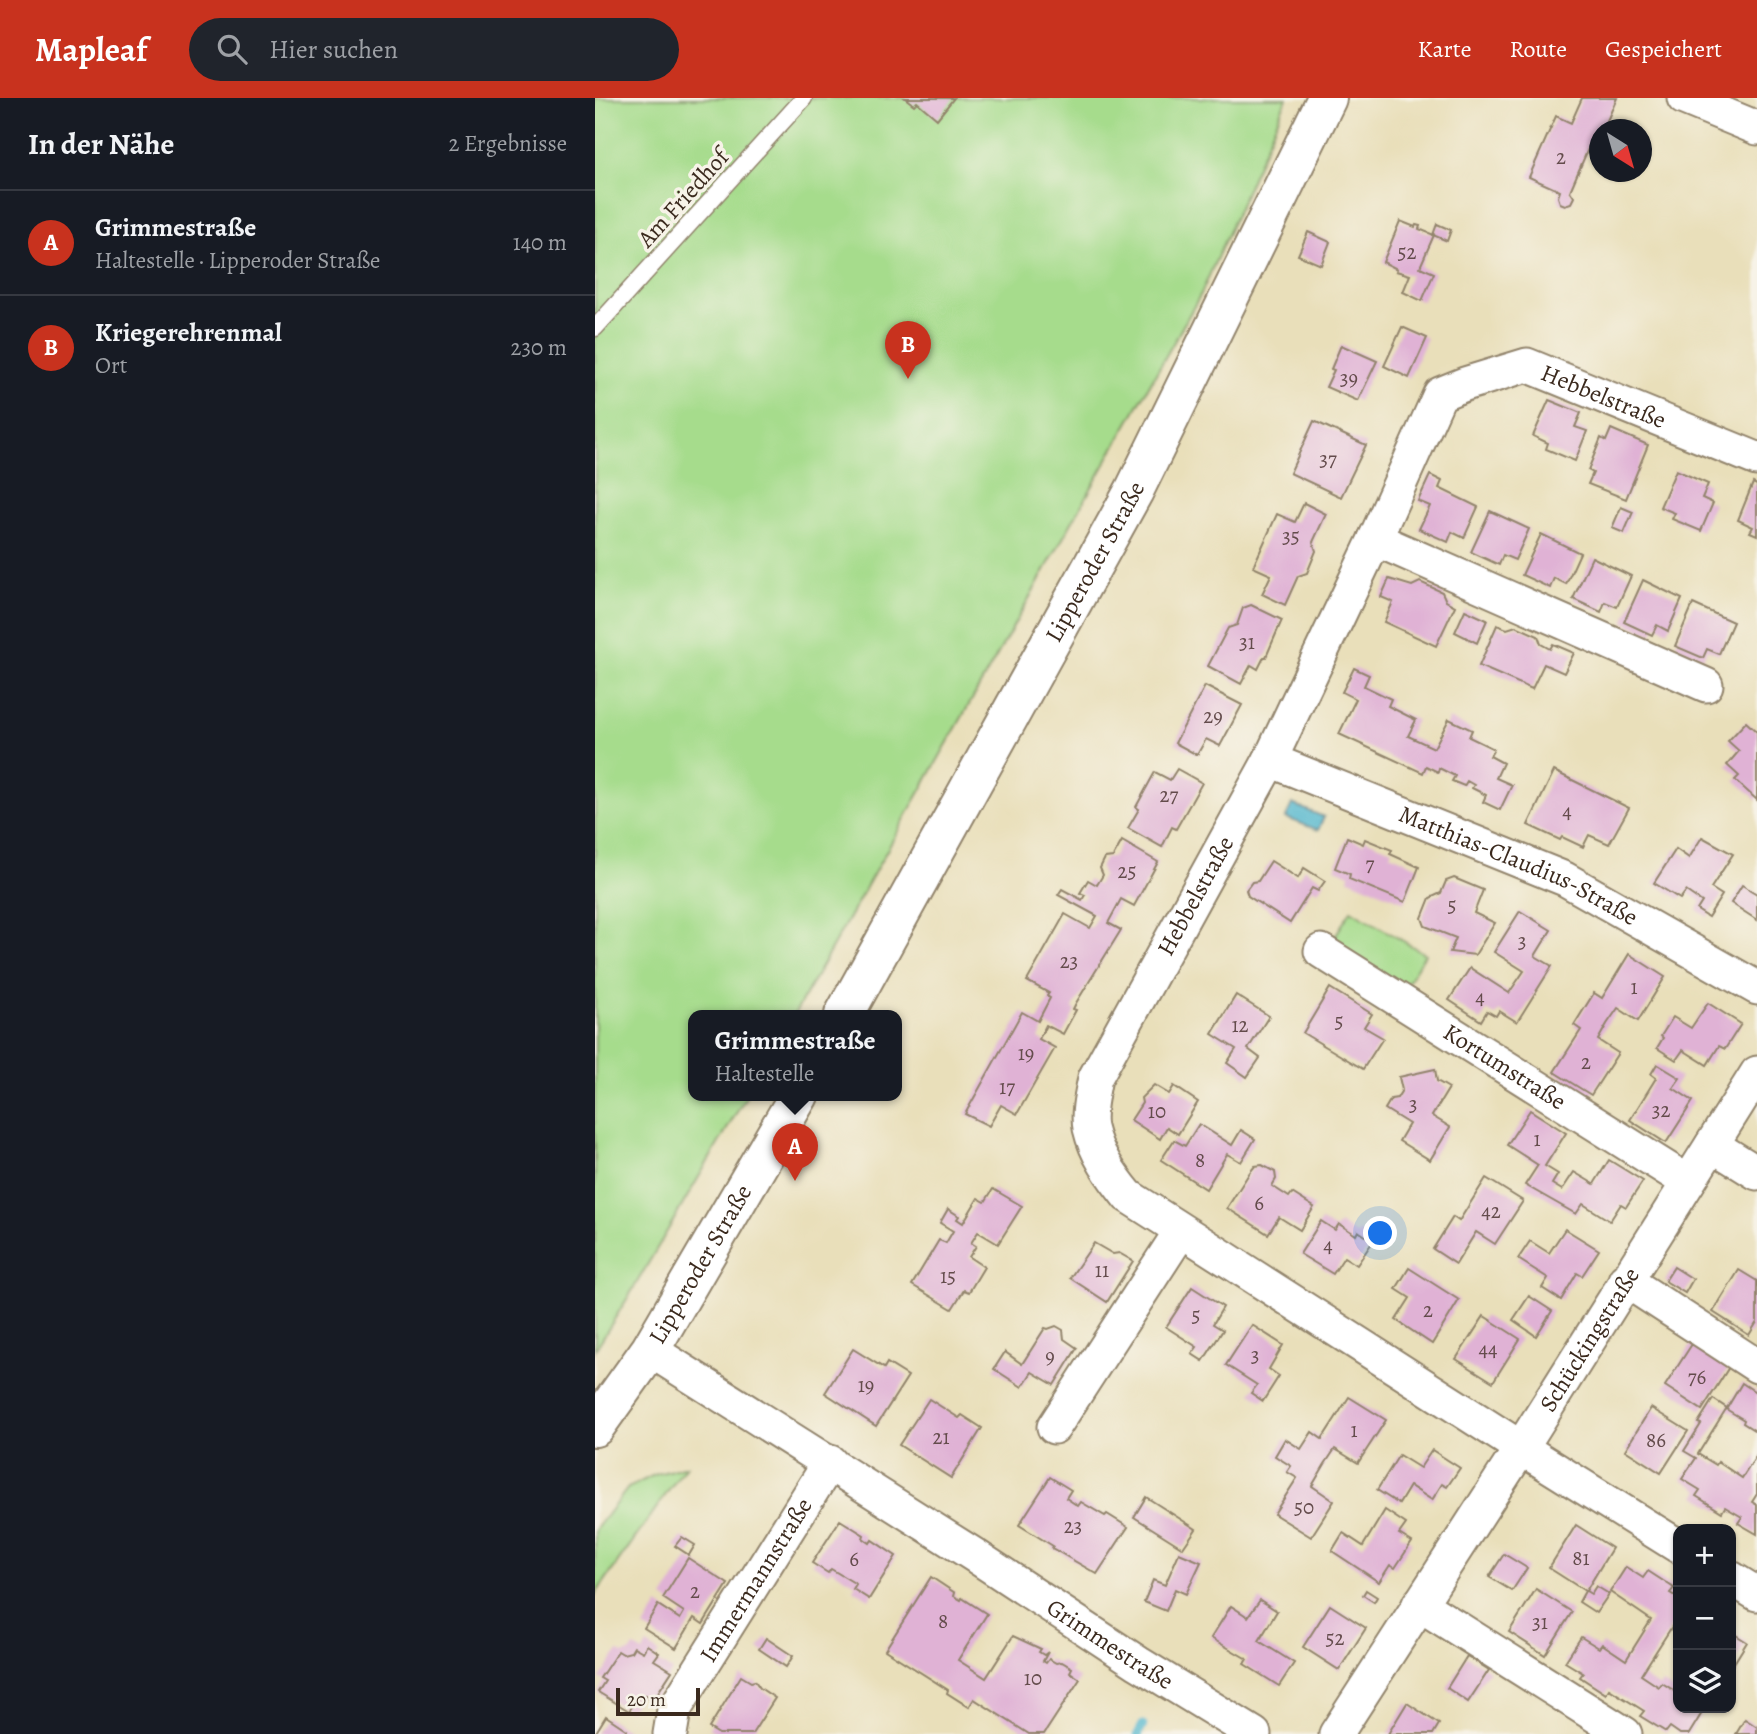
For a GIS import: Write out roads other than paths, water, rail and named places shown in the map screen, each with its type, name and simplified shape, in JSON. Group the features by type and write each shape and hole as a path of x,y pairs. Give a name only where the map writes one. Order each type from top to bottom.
{"main road":[{"name":"Lipperoder Straße","path":"847,1010 1134,491 1327,98"},
{"name":"Lipperoder Straße","path":"595,1427 650,1350 795,1101"}],"street":[{"path":"1684,98 1757,128"},
{"name":"Hebbelstraße","path":"1673,1543 1128,1196 1106,1169 1090,1126 1095,1078 1271,760 1440,394 1527,365 1757,459"},
{"path":"1375,539 1706,685"},
{"name":"Matthias-Claudius-Straße","path":"1271,760 1565,878 1757,988"},
{"name":"Kortumstraße","path":"1321,951 1688,1182"},
{"name":"Schückingstraße","path":"1336,1734 1521,1448 1757,1073"},
{"path":"1711,1144 1757,1173"},
{"path":"1054,1427 1181,1231"},
{"path":"1625,1280 1757,1366"},
{"name":"Grimmestraße","path":"650,1350 829,1462 1138,1663 1254,1734"},
{"name":"Immermannstraße","path":"670,1734 674,1710 829,1462"},
{"path":"1736,1581 1757,1594"},
{"path":"1419,1604 1625,1734"}],"lane":[{"name":"Am Friedhof","path":"595,328 804,98"}],"water":[{"path":"1292,804 1324,817 1318,830 1286,818"}],"waterway":[{"path":"1138,1734 1143,1725"}],"place":[{"name":"Kriegerehrenmal","path":"908,379"},
{"name":"Grimmestraße","path":"795,1181"}]}
